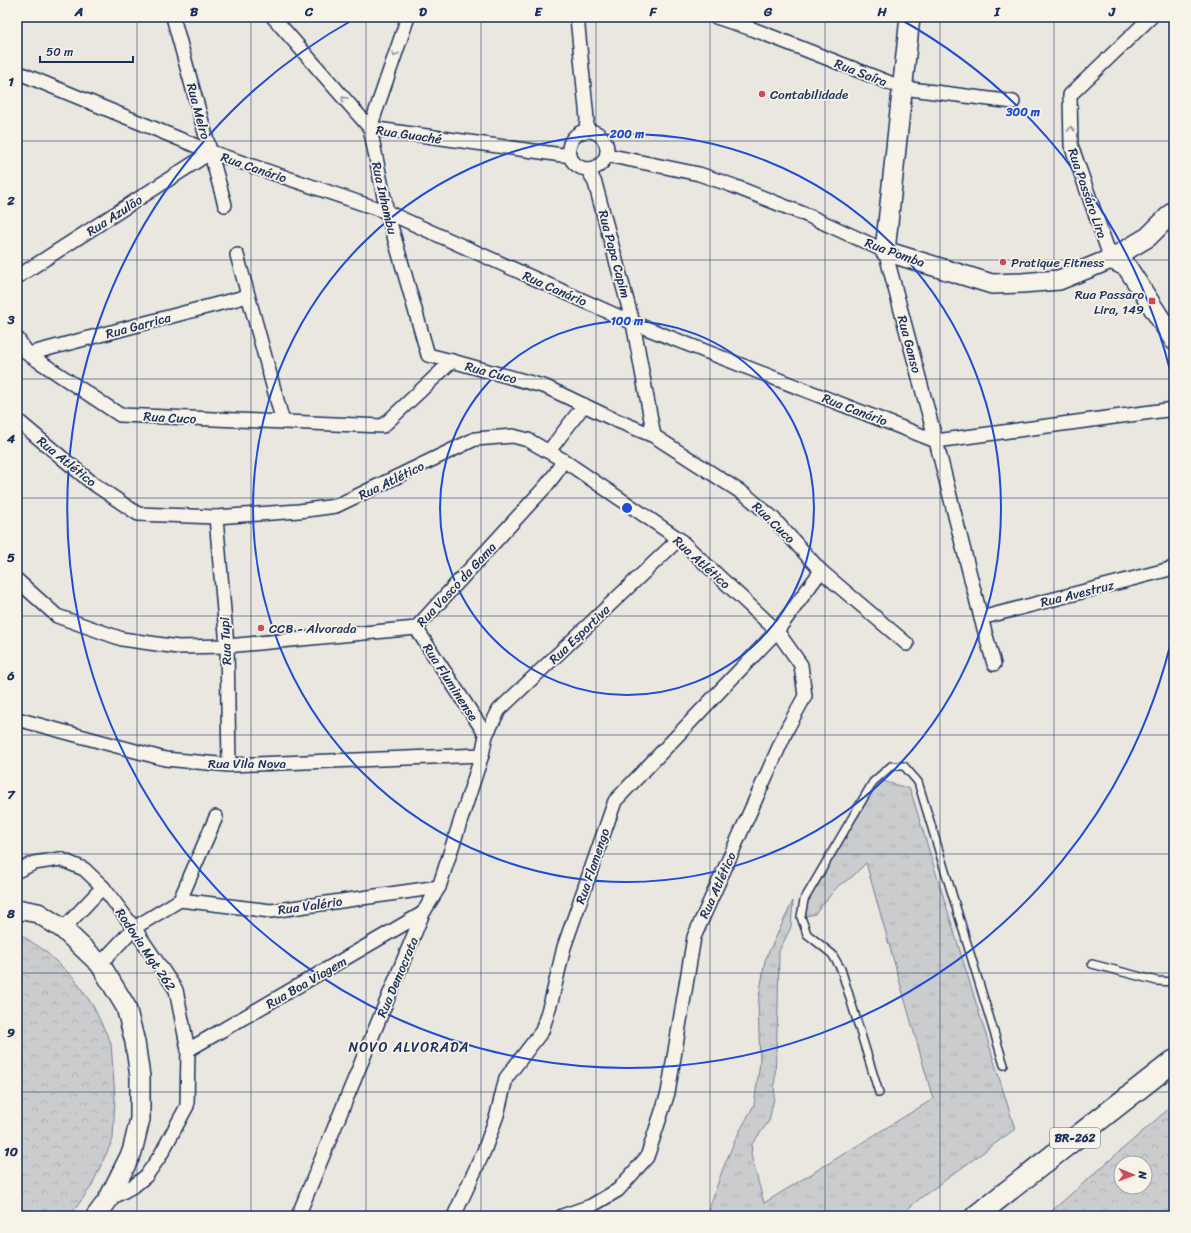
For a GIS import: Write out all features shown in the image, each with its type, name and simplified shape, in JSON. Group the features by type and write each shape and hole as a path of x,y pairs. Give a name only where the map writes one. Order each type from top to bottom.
{"main road":[{"name":"BR-262","path":"976,1216 1174,1061"}],"street":[{"name":"Rua Melro","path":"174,17 225,205"},
{"name":"Rua Guaché","path":"273,17 370,128 570,155"},
{"path":"370,128 408,17"},
{"path":"577,17 587,118 586,131"},
{"name":"Rua Saíra","path":"716,17 755,23 903,88 1013,102"},
{"name":"Rua Ganso","path":"910,17 885,251 994,664"},
{"name":"Rua Passáro Lira","path":"1111,259 1071,145 1070,95 1151,17"},
{"name":"Rua Canário","path":"17,72 211,152 387,212 633,323 936,441 1174,409"},
{"name":"Rua Inhambu","path":"370,128 387,212 428,355 452,361"},
{"path":"586,131 592,131 598,133 606,143 606,155 600,165 588,169 582,168 577,166 570,155 570,144 576,135 586,131"},
{"name":"Rua Azulão","path":"17,277 211,152"},
{"name":"Rua Pomba","path":"606,155 700,174 809,216 885,251 992,284 1059,280 1111,259 1148,237 1174,212"},
{"name":"Rua Papa Capim","path":"588,169 596,183 633,323 654,436"},
{"path":"237,255 283,422"},
{"path":"1111,259 1127,267 1174,340"},
{"name":"Rua Garrica","path":"28,354 248,296"},
{"name":"Rua Cuco","path":"17,338 28,354 120,415 382,426 452,361 546,387 613,419 654,436 747,496 773,518 821,570 907,644"},
{"path":"549,451 584,405"},
{"name":"Rua Atlético","path":"17,420 90,482 138,514 216,517 299,511 336,506 475,439 513,436 528,440 563,460 679,539 777,631 801,665 805,696 788,727 694,937 668,1093 647,1157 618,1190 592,1206 562,1216"},
{"name":"Rua Vasco da Gama","path":"17,580 57,616 122,639 178,647 227,646 416,628 546,486 556,473 563,460"},
{"name":"Rua Tupi","path":"216,517 227,646 229,765"},
{"name":"Rua Esportiva","path":"486,736 499,710 679,539"},
{"name":"Rua Avestruz","path":"981,618 1174,568"},
{"name":"Rua Flamengo","path":"454,1216 484,1152 497,1114 506,1078 542,1031 552,998 564,947 615,801 777,631 821,570"},
{"name":"Rua Fluminense","path":"416,628 486,736"},
{"name":"Rua Vila Nova","path":"17,719 165,759 229,765 482,755"},
{"name":"Rua Democrata","path":"298,1216 423,913 439,887 482,755 486,736"},
{"path":"100,964 134,928 180,900 216,817"},
{"name":"Rodovia Mgt 262","path":"17,871 34,863 60,859 84,869 103,887 134,928 176,990 188,1050 187,1106 160,1156 146,1176 134,1185 108,1200"},
{"path":"63,929 103,887"},
{"name":"Rua Valério","path":"180,900 271,911 439,887"},
{"path":"17,910 38,913 63,929 100,964 126,1007 135,1042 140,1077 140,1120 132,1152 108,1200 96,1216"},
{"name":"Rua Boa Viagem","path":"188,1050 423,913"}],"lane":[{"path":"879,1093 841,969 832,954 807,934 801,917 804,900 865,795 873,782 891,766 904,766 918,782 1004,1065"},
{"path":"1092,964 1157,981 1174,982"}],"green space":[{"path":"876,779 910,789 1015,1129 922,1197 899,1216 709,1216 710,1206 722,1171 735,1140 754,1105 760,1062 758,1004 765,960 793,901 791,927 779,951 774,1098 769,1121 752,1144 751,1155 764,1203 933,1099 866,863 852,877 838,886 815,914 801,917 804,900"},
{"path":"17,932 45,951 74,978 93,1006 111,1043 115,1097 113,1139 91,1187 70,1216 17,1216"},
{"path":"1174,1104 1174,1216 1046,1216 1113,1157 1113,1195 1153,1195 1153,1155 1116,1155"}],"place":[{"name":"Contabilidade","path":"762,94"},
{"name":"Pratique Fitness","path":"1003,262"},
{"name":"Rua Passaro Lira, 149","path":"1152,301"},
{"name":"CCB - Alvorada","path":"261,628"}],"district":[{"name":"NOVO ALVORADA","path":"409,1047"}]}
